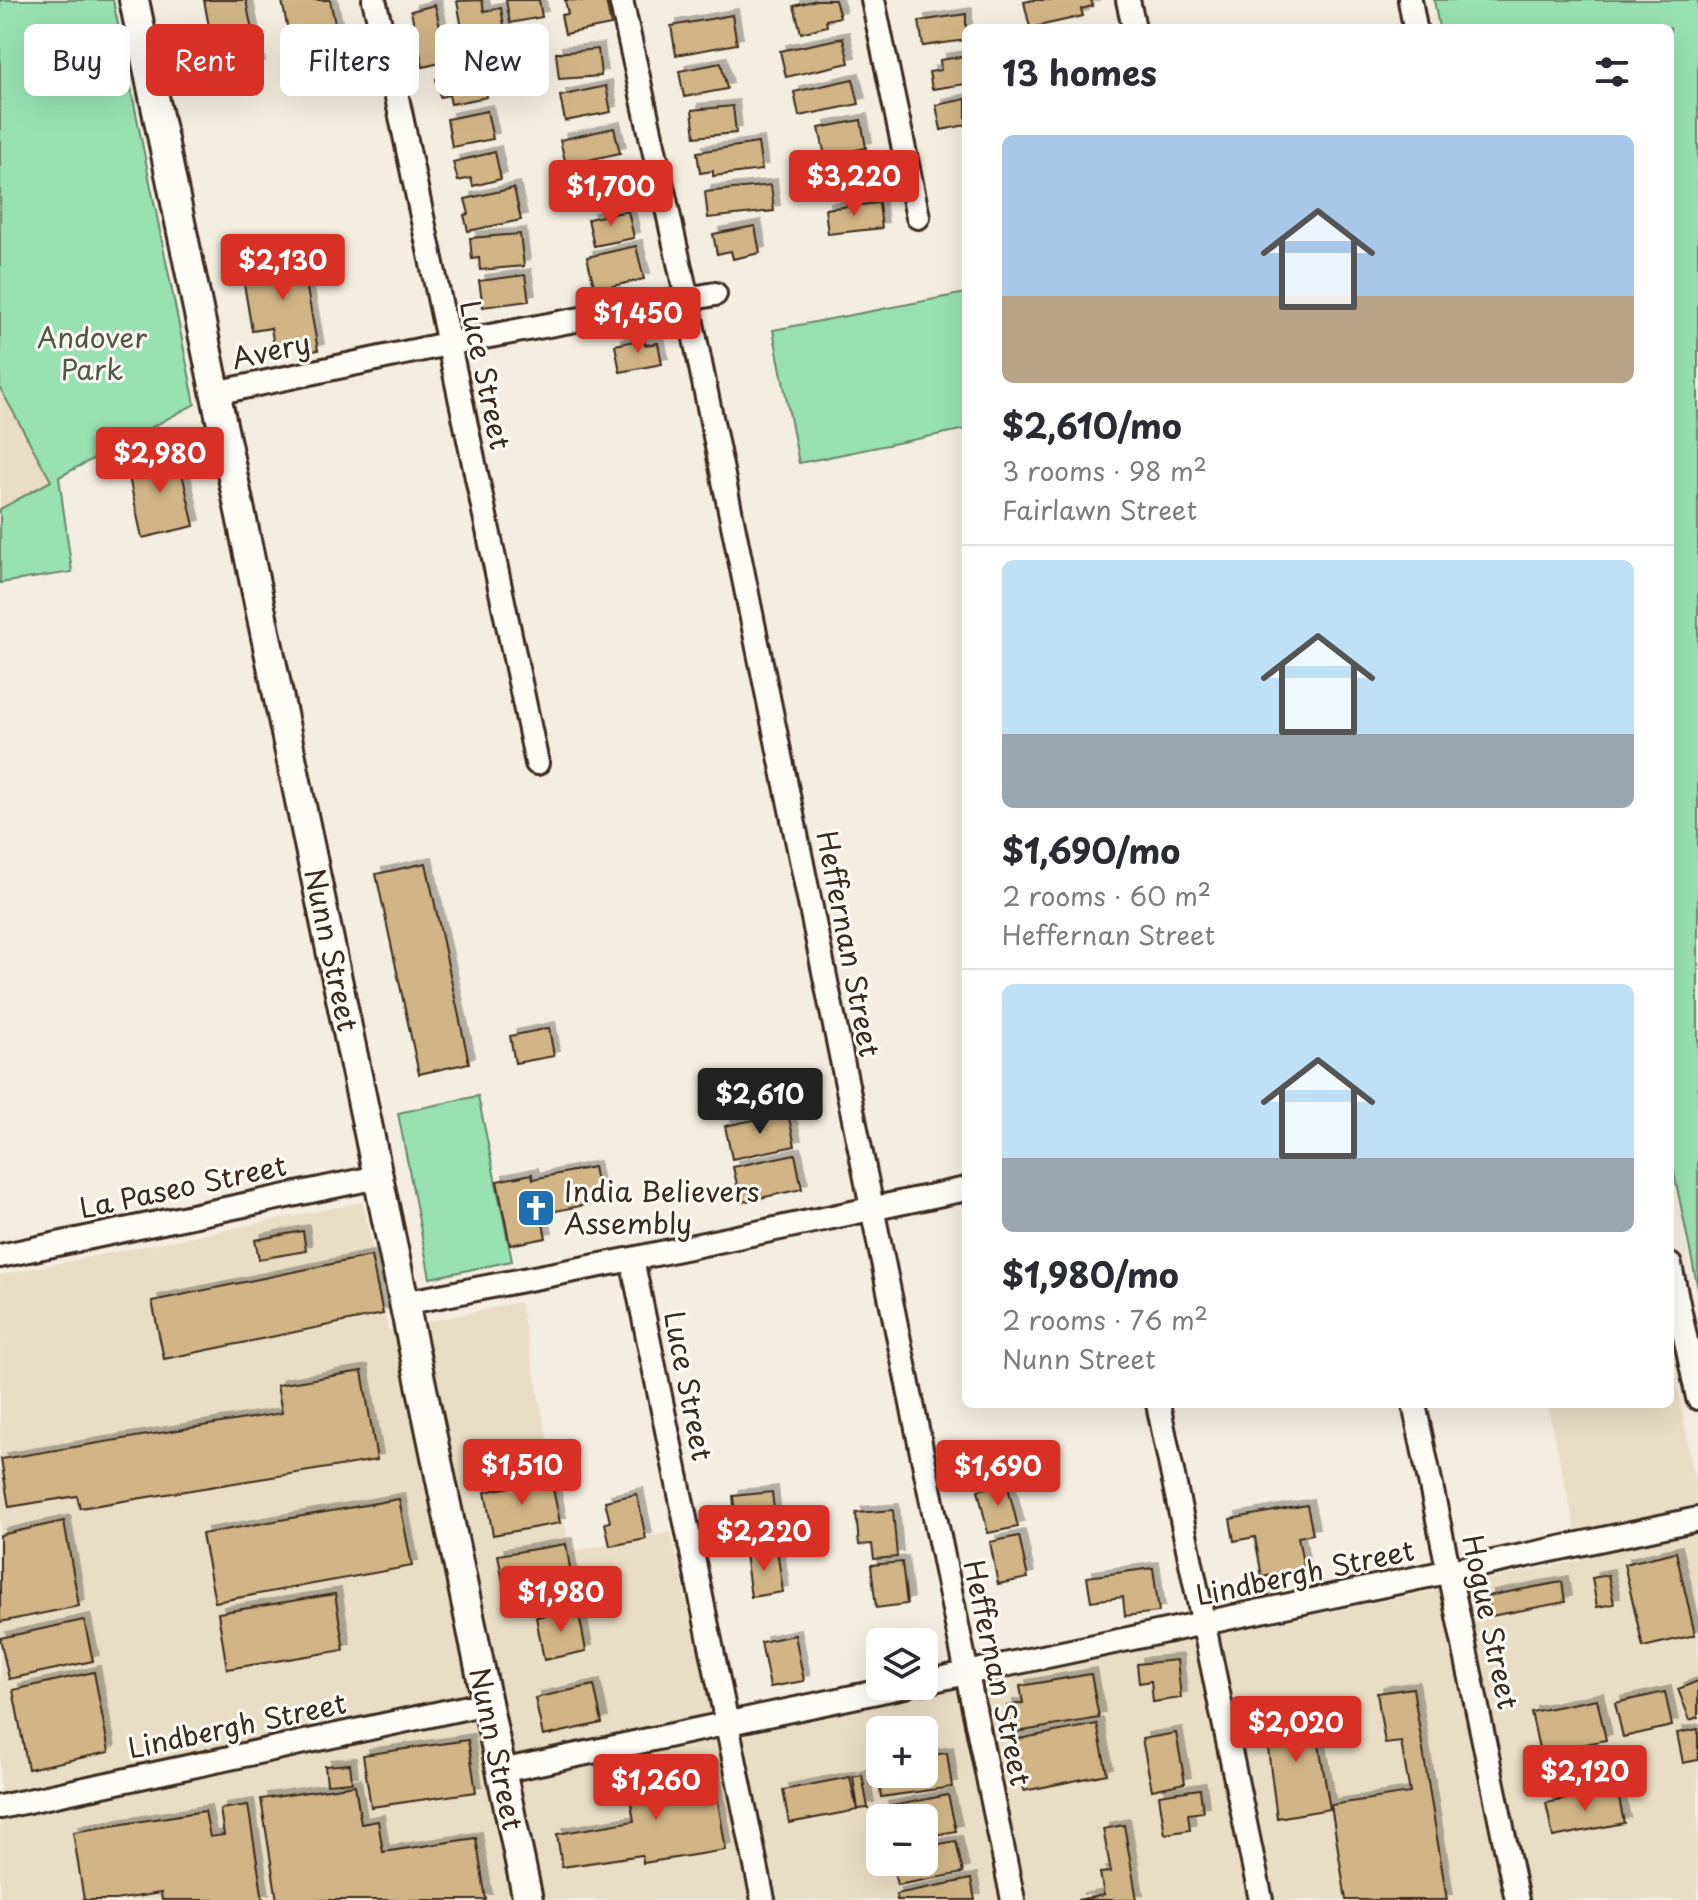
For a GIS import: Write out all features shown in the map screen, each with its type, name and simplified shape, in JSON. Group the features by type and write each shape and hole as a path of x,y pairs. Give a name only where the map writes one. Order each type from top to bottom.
{"street":[{"name":"Nunn Street","path":"134,0 528,1900"},
{"name":"Luce Street","path":"374,0 537,763"},
{"name":"Heffernan Street","path":"621,0 687,299 1013,1900"},
{"path":"873,0 918,217"},
{"path":"1128,0 1133,24"},
{"path":"1410,0 1414,24"},
{"name":"Avery","path":"215,393 447,344 715,294"},
{"name":"La Paseo Street","path":"0,1256 378,1177"},
{"path":"404,1303 962,1190"},
{"name":"Luce Street","path":"632,1259 763,1900"},
{"path":"1674,1284 1698,1398"},
{"path":"1159,1408 1261,1900"},
{"name":"Hogue Street","path":"1415,1408 1517,1900"},
{"name":"Lindbergh Street","path":"938,1679 1698,1519"},
{"path":"501,1771 866,1694"},
{"name":"Lindbergh Street","path":"0,1807 487,1703"}],"shaded area":[{"path":"0,388 51,481 0,509"},
{"path":"363,1202 388,1330 520,1302 570,1552 671,1532 717,1737 898,1700 938,1700 938,1692 1582,1560 1548,1408 1674,1408 1674,1367 1698,1496 1698,1900 0,1900 0,1275"}],"green space":[{"name":"Andover Park","path":"0,0 113,0 118,24 24,24 24,96 130,96 130,84 195,404 59,477 72,572 0,583 0,509 51,481 0,388"},
{"path":"1434,0 1698,0 1698,1289 1674,1172 1674,24 1438,24"},
{"path":"962,294 962,430 799,463 773,330"},
{"path":"478,1096 512,1261 430,1278 398,1113"}],"building":[{"path":"204,0 246,0 251,24 208,24"},
{"path":"330,0 335,24 287,24 282,1"},
{"path":"482,0 484,11 501,8 504,24 461,24 457,1"},
{"path":"506,0 539,0 542,17 510,23"},
{"path":"565,0 606,1 611,25 565,34 561,15 568,14"},
{"path":"816,0 835,0 840,17 826,20 827,26 801,33 794,6"},
{"path":"1091,0 1093,6 1081,9 1083,16 1048,24 1029,24 1024,2"},
{"path":"435,5 439,24 435,24 435,64 423,67 419,24 414,24 411,11"},
{"path":"966,14 966,24 962,24 962,41 923,46 919,21"},
{"path":"732,15 737,44 676,55 671,26"},
{"path":"843,38 849,63 786,77 780,51"},
{"path":"598,49 601,76 559,79 556,53"},
{"path":"962,57 962,85 932,89 929,72 941,70 940,60"},
{"path":"721,63 727,89 684,97 679,71"},
{"path":"853,79 859,104 799,116 794,92"},
{"path":"606,86 611,112 565,121 560,96"},
{"path":"449,96 487,96 487,97 451,104"},
{"path":"962,100 962,126 941,130 936,105"},
{"path":"733,106 736,133 695,137 692,110"},
{"path":"487,111 493,139 452,147 447,119"},
{"path":"861,120 866,148 825,156 819,128"},
{"path":"614,128 620,153 566,165 560,140"},
{"path":"758,143 762,170 713,176 713,171 700,173 697,152"},
{"path":"495,152 501,179 473,186 471,178 458,181 453,162"},
{"path":"870,161 875,186 830,196 824,171"},
{"path":"622,170 626,190 613,192 614,200 586,205 581,178"},
{"path":"771,185 774,211 708,218 705,192"},
{"path":"514,188 521,220 468,231 464,215 469,214 465,199"},
{"path":"879,203 882,228 828,234 825,209"},
{"path":"628,211 634,238 594,246 588,219"},
{"path":"755,226 760,253 733,259 731,251 717,254 713,234"},
{"path":"520,234 524,266 480,270 479,258 472,259 470,238"},
{"path":"636,246 644,279 595,290 587,257"},
{"path":"306,253 308,265 303,266 318,350 303,353 301,341 274,346 271,328 252,331 244,284 261,281 258,262"},
{"path":"525,275 529,301 483,307 479,281"},
{"path":"644,339 645,345 658,343 662,364 620,372 615,345"},
{"path":"177,451 194,526 142,538 126,463"},
{"path":"426,863 469,1063 419,1074 376,874"},
{"path":"549,1028 554,1056 515,1063 510,1036"},
{"path":"788,1113 795,1146 732,1159 725,1126"},
{"path":"795,1154 802,1189 741,1202 733,1167"},
{"name":"India Believers Assembly","path":"593,1167 600,1202 541,1214 546,1238 510,1245 497,1181 532,1174 533,1179"},
{"path":"303,1231 306,1251 259,1259 255,1240"},
{"path":"371,1256 383,1314 164,1359 152,1301"},
{"path":"362,1371 377,1460 80,1508 77,1496 9,1507 1,1459 282,1413 277,1385"},
{"path":"551,1479 560,1523 493,1535 485,1492"},
{"path":"1007,1483 1018,1527 988,1533 978,1490"},
{"path":"772,1492 776,1528 737,1532 733,1496"},
{"path":"637,1494 646,1539 610,1546 605,1523 610,1522 605,1501"},
{"path":"399,1499 412,1566 215,1602 202,1534"},
{"path":"1307,1505 1313,1534 1298,1537 1304,1569 1262,1577 1255,1537 1234,1541 1230,1519"},
{"path":"893,1510 897,1557 874,1559 872,1544 859,1545 856,1513"},
{"path":"64,1521 79,1606 0,1622 0,1535"},
{"path":"1019,1536 1028,1578 998,1584 990,1542"},
{"path":"566,1544 573,1586 506,1598 498,1555"},
{"path":"777,1549 783,1592 751,1597 745,1554"},
{"path":"1676,1552 1695,1635 1643,1647 1624,1564"},
{"path":"902,1562 907,1604 876,1608 871,1565"},
{"path":"1153,1568 1159,1612 1125,1616 1123,1597 1091,1601 1087,1577"},
{"path":"1608,1575 1614,1604 1597,1607 1592,1578"},
{"path":"1562,1582 1565,1602 1491,1616 1487,1596"},
{"path":"335,1594 344,1650 227,1669 218,1613"},
{"path":"578,1609 586,1651 544,1660 536,1617"},
{"path":"84,1620 93,1661 9,1679 0,1638"},
{"path":"795,1635 804,1681 770,1687 761,1642"},
{"path":"1177,1660 1181,1698 1153,1702 1151,1681 1139,1683 1137,1664"},
{"path":"94,1672 109,1752 28,1769 13,1690"},
{"path":"1091,1674 1099,1718 1011,1733 1007,1706 1023,1703 1020,1686"},
{"path":"1698,1681 1698,1717 1690,1720 1678,1689"},
{"path":"594,1685 602,1723 543,1736 535,1698"},
{"path":"1413,1688 1447,1900 1346,1900 1331,1805 1410,1793 1401,1742 1385,1744 1377,1693"},
{"path":"1665,1692 1672,1726 1623,1737 1615,1703"},
{"path":"1597,1699 1606,1740 1540,1753 1531,1712"},
{"path":"1313,1710 1330,1809 1277,1818 1264,1718"},
{"path":"1097,1724 1107,1774 1024,1791 1013,1740"},
{"path":"1698,1729 1698,1760 1683,1763 1677,1733"},
{"path":"1176,1733 1185,1783 1152,1790 1142,1739"},
{"path":"468,1740 476,1792 371,1807 363,1755"},
{"path":"947,1753 952,1787 881,1797 880,1788 938,1788 938,1754"},
{"path":"350,1764 352,1782 327,1784 325,1766"},
{"path":"712,1766 726,1850 643,1863 642,1855 562,1867 557,1834 634,1821 627,1779"},
{"path":"862,1775 866,1808 858,1809 853,1777"},
{"path":"850,1777 857,1810 789,1823 783,1790"},
{"path":"355,1785 361,1824 378,1821 383,1852 476,1838 486,1900 277,1900 261,1799"},
{"path":"1200,1789 1203,1812 1188,1814 1190,1830 1165,1834 1159,1795"},
{"path":"1617,1789 1624,1823 1553,1837 1546,1803"},
{"path":"948,1795 956,1831 938,1834 938,1804 902,1804"},
{"path":"248,1805 263,1900 162,1900 161,1893 115,1900 84,1900 73,1832 205,1811 210,1837 224,1835 220,1809"},
{"path":"1124,1825 1137,1900 1077,1900 1104,1895 1100,1873 1111,1872 1103,1829"},
{"path":"956,1841 963,1873 897,1885 895,1876 938,1876 938,1844"},
{"path":"971,1879 975,1900 897,1900 896,1894"}],"place":[{"name":"India Believers Assembly","path":"536,1208"}]}
